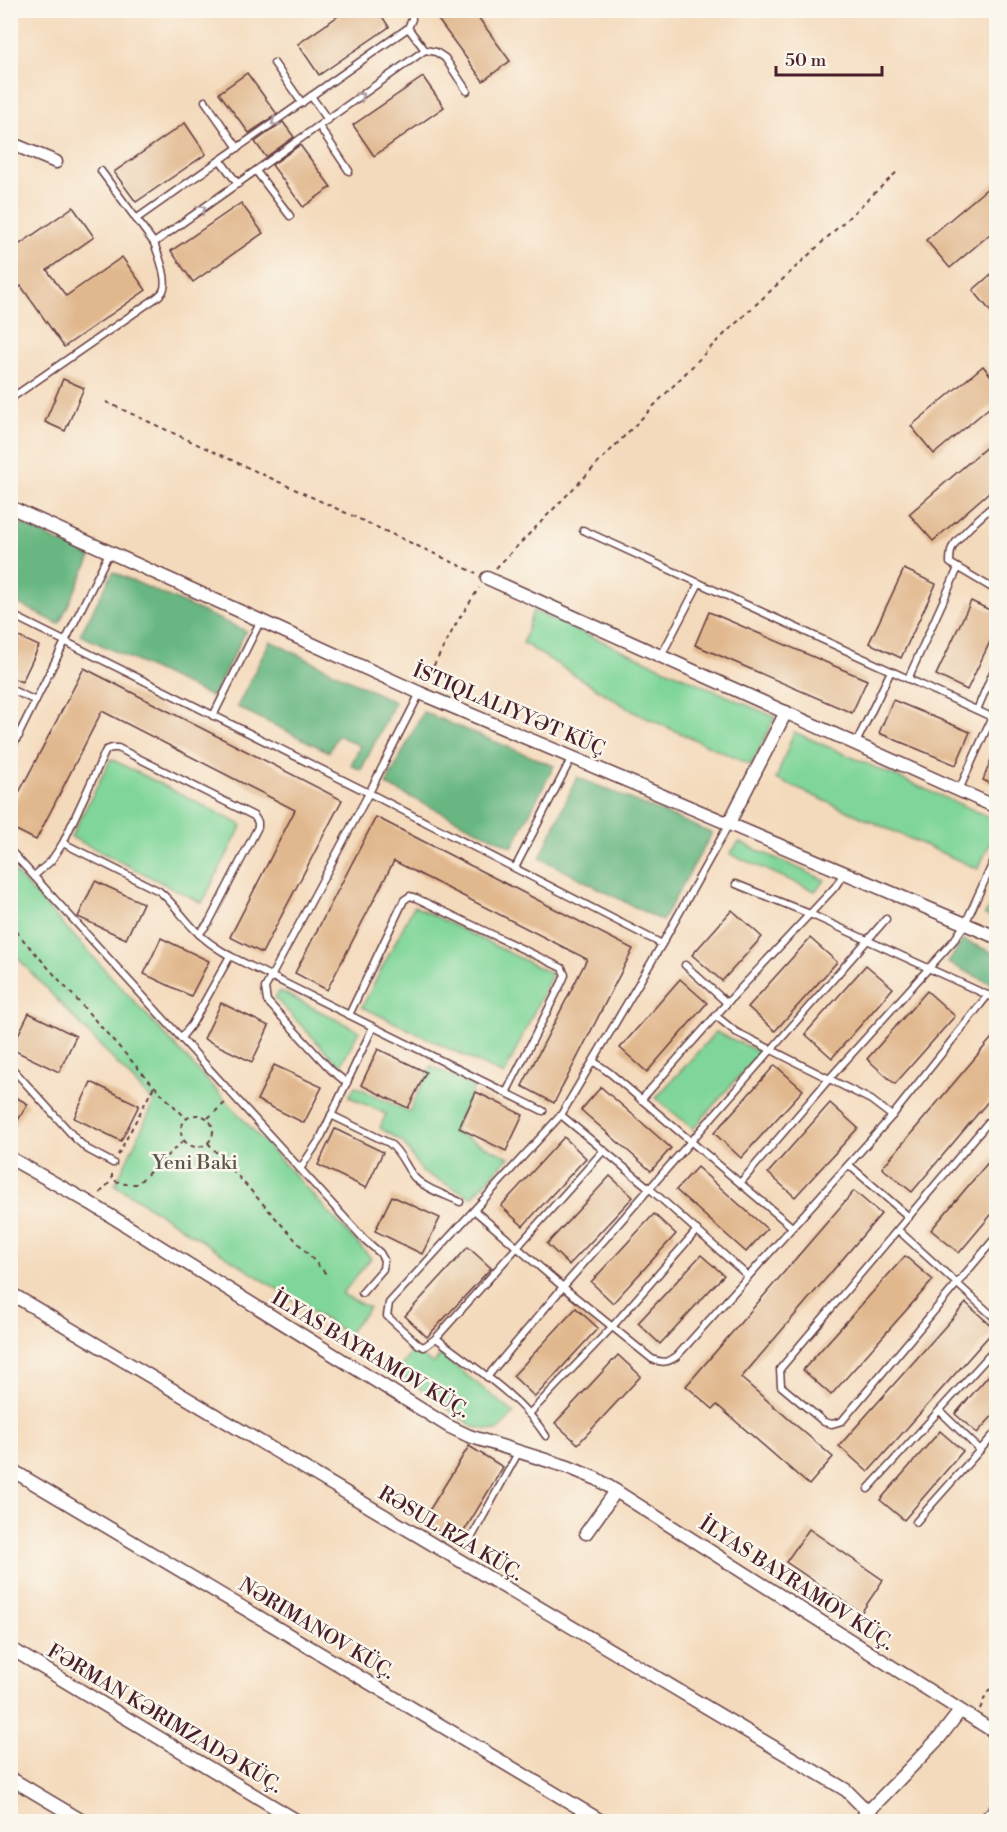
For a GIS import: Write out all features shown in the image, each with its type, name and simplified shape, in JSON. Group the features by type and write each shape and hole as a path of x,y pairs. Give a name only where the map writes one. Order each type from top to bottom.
{"street":[{"path":"10,144 56,162"},
{"name":"İSTIQLALIYYƏT KÜÇ","path":"10,507 420,693 996,937"},
{"path":"487,578 996,807"},
{"path":"729,824 786,712"},
{"name":"İLYAS BAYRAMOV KÜÇ.","path":"12,1161 90,1203 448,1426 518,1453 585,1473 616,1491 996,1733"},
{"name":"RƏSUL RZA KÜÇ.","path":"10,1293 846,1790 867,1811"},
{"name":"NƏRIMANOV KÜÇ.","path":"10,1469 603,1821"},
{"path":"586,1533 616,1491"},
{"name":"FƏRMAN KƏRIMZADƏ KÜÇ.","path":"10,1648 300,1821"},
{"path":"858,1821 940,1737 960,1711"},
{"path":"10,1778 84,1821"},
{"path":"984,1821 996,1809"}],"lane":[{"path":"136,219 408,27 412,20 411,10"},
{"path":"408,27 426,50 436,52 445,58 467,91"},
{"path":"154,243 426,50"},
{"path":"274,63 302,103"},
{"path":"311,96 328,120"},
{"path":"205,101 238,148"},
{"path":"319,126 349,171"},
{"path":"220,160 238,184"},
{"path":"10,399 164,291 165,281 154,243 101,171"},
{"path":"256,171 290,216"},
{"path":"996,504 985,512 952,548 950,563 994,590 996,580"},
{"path":"583,530 994,718 959,790"},
{"path":"10,752 109,552"},
{"path":"908,679 958,568"},
{"path":"661,657 699,583"},
{"path":"10,614 369,793 662,944"},
{"path":"213,716 261,620"},
{"path":"976,710 996,665"},
{"path":"856,743 891,671"},
{"path":"10,689 36,701"},
{"path":"347,1083 331,1070 267,1001 264,994 265,988 420,693"},
{"path":"10,731 19,736"},
{"path":"34,876 51,861 63,843 106,750 118,748 254,816 258,822 258,827 209,922 199,934"},
{"path":"515,868 572,757"},
{"path":"604,1150 429,1345 424,1347 419,1345 387,1316 389,1303 561,1115 662,944 729,824"},
{"path":"63,843 159,891 199,934 230,956 543,1111"},
{"path":"10,850 364,1239 380,1253 384,1260 383,1269 362,1293"},
{"path":"741,1182 829,1079 955,939 965,924 996,856"},
{"path":"641,1100 835,887 844,873"},
{"path":"736,884 810,914 996,999"},
{"path":"349,1015 404,900 410,896 562,968 565,975 562,982 506,1093"},
{"path":"487,1377 562,1287 886,919"},
{"path":"181,1038 192,1024 230,956"},
{"path":"685,965 727,1003"},
{"path":"475,1211 562,1287 652,1359 669,1362 892,1116 988,995"},
{"path":"716,1016 736,1032 871,1100 892,1116"},
{"path":"300,1168 312,1153 373,1027"},
{"path":"593,1062 610,1073 792,1227"},
{"path":"10,1066 76,1139 87,1149 113,1163"},
{"path":"331,1115 390,1143 421,1184 460,1202"},
{"path":"561,1115 649,1188 748,1276"},
{"path":"996,1116 991,1119 780,1369 781,1386 824,1422 832,1424 842,1421 996,1237"},
{"path":"849,1165 909,1217"},
{"path":"529,1414 612,1327 697,1230"},
{"path":"898,1230 996,1317"},
{"path":"436,1338 487,1377 529,1414 546,1436"},
{"path":"868,1489 996,1348"},
{"path":"940,1411 980,1450"},
{"path":"916,1522 996,1432"},
{"path":"469,1542 518,1453"}],"path":[{"path":"420,693 457,622 487,578 714,344 899,170"},
{"path":"10,307 17,303"},
{"path":"106,402 487,578"},
{"path":"10,925 154,1086 187,1119"},
{"path":"90,1203 112,1180 113,1163 154,1086"},
{"path":"208,1118 234,1095"},
{"path":"196,1115 208,1118 213,1129 208,1143 199,1147 184,1140 182,1128 187,1119 196,1115"},
{"path":"112,1180 125,1184 137,1184 184,1140"},
{"path":"208,1143 327,1275"},
{"path":"976,1720 985,1696 996,1679"}],"green space":[{"path":"11,519 91,557 59,624 11,600"},
{"path":"113,572 246,631 212,697 80,635"},
{"path":"533,611 775,717 751,765 636,713 523,643"},
{"path":"270,641 395,702 361,770 351,765 360,746 338,735 329,752 237,707"},
{"path":"423,712 554,766 512,847 386,785"},
{"path":"794,732 996,820 996,830 978,869 776,779"},
{"path":"111,759 242,825 202,903 71,837"},
{"path":"577,777 712,833 662,921 540,858"},
{"path":"739,842 825,880 815,891 730,854"},
{"name":"Yeni Baki","path":"11,868 371,1258 342,1294 369,1308 347,1334 115,1185 154,1103 11,951"},
{"path":"996,894 996,920 985,915"},
{"path":"414,906 552,974 504,1075 362,1007"},
{"path":"963,940 996,954 996,986 948,963"},
{"path":"280,991 359,1031 340,1066 275,998"},
{"path":"716,1032 760,1052 693,1129 656,1098"},
{"path":"431,1066 474,1087 453,1132 509,1157 472,1197 422,1172 403,1142 380,1128 386,1114 349,1097 355,1086 409,1112"},
{"path":"413,1350 433,1364 441,1355 514,1413 497,1431 474,1427 397,1372"}],"building":[{"path":"347,10 378,10 389,27 319,75 298,44"},
{"path":"431,10 473,10 510,61 483,81"},
{"path":"247,73 277,114 249,133 219,93"},
{"path":"423,77 444,107 374,156 353,125"},
{"path":"283,122 294,137 266,157 255,142"},
{"path":"185,123 206,154 136,202 114,172"},
{"path":"300,145 331,187 303,207 272,165"},
{"path":"996,181 996,229 950,268 926,240"},
{"path":"241,203 263,233 193,282 171,251"},
{"path":"73,207 94,237 47,270 66,296 122,257 146,290 64,347 21,286 10,294 10,251"},
{"path":"996,270 996,318 973,290"},
{"path":"983,366 996,382 996,402 934,454 911,426"},
{"path":"63,379 84,388 65,431 45,422"},
{"path":"996,439 996,486 933,541 909,514"},
{"path":"904,569 936,584 901,658 869,643"},
{"path":"971,601 996,613 996,629 967,690 936,675"},
{"path":"709,612 867,680 852,713 695,645"},
{"path":"10,633 39,646 22,682 10,677"},
{"path":"84,668 342,800 262,953 230,937 295,810 102,711 36,840 10,827 10,810"},
{"path":"893,700 970,732 956,765 879,733"},
{"path":"996,747 996,786 983,780"},
{"path":"376,817 633,949 554,1103 522,1086 587,959 394,861 327,990 295,973"},
{"path":"95,881 143,903 126,939 78,917"},
{"path":"732,910 762,937 722,981 692,955"},
{"path":"161,938 209,961 191,996 144,974"},
{"path":"810,938 837,962 775,1031 748,1007"},
{"path":"866,965 893,988 832,1058 805,1034"},
{"path":"680,979 707,1003 647,1072 620,1048"},
{"path":"927,991 955,1016 895,1084 867,1059"},
{"path":"221,1003 269,1026 252,1062 204,1039"},
{"path":"29,1013 76,1036 59,1072 11,1049"},
{"path":"996,1033 996,1092 912,1192 882,1168"},
{"path":"378,1049 426,1072 408,1108 361,1085"},
{"path":"274,1065 322,1087 304,1123 257,1100"},
{"path":"775,1065 803,1090 741,1158 714,1133"},
{"path":"91,1082 139,1105 121,1141 74,1118"},
{"path":"601,1087 671,1148 651,1171 581,1110"},
{"path":"476,1092 523,1115 506,1151 459,1128"},
{"path":"10,1094 28,1104 10,1133"},
{"path":"830,1103 858,1128 795,1197 768,1173"},
{"path":"335,1129 383,1152 366,1188 318,1165"},
{"path":"564,1137 586,1158 523,1226 501,1206"},
{"path":"996,1153 996,1209 959,1253 931,1230"},
{"path":"697,1167 767,1229 746,1252 676,1190"},
{"path":"610,1176 633,1197 569,1265 547,1244"},
{"path":"854,1191 881,1214 741,1378 833,1457 809,1485 717,1405 713,1409 686,1386"},
{"path":"392,1196 440,1218 422,1254 375,1231"},
{"path":"654,1214 676,1234 613,1303 591,1282"},
{"path":"468,1247 491,1268 427,1337 405,1316"},
{"path":"701,1255 724,1275 660,1344 638,1323"},
{"path":"905,1256 933,1280 831,1395 803,1370"},
{"path":"966,1303 995,1329 868,1472 839,1446"},
{"path":"576,1308 598,1328 535,1397 513,1376"},
{"path":"618,1355 641,1376 578,1444 555,1423"},
{"path":"996,1367 996,1412 977,1433 955,1414"},
{"path":"940,1431 963,1451 904,1520 880,1500"},
{"path":"469,1446 503,1467 457,1543 422,1522"},
{"path":"809,1529 883,1580 861,1613 786,1562"}]}
